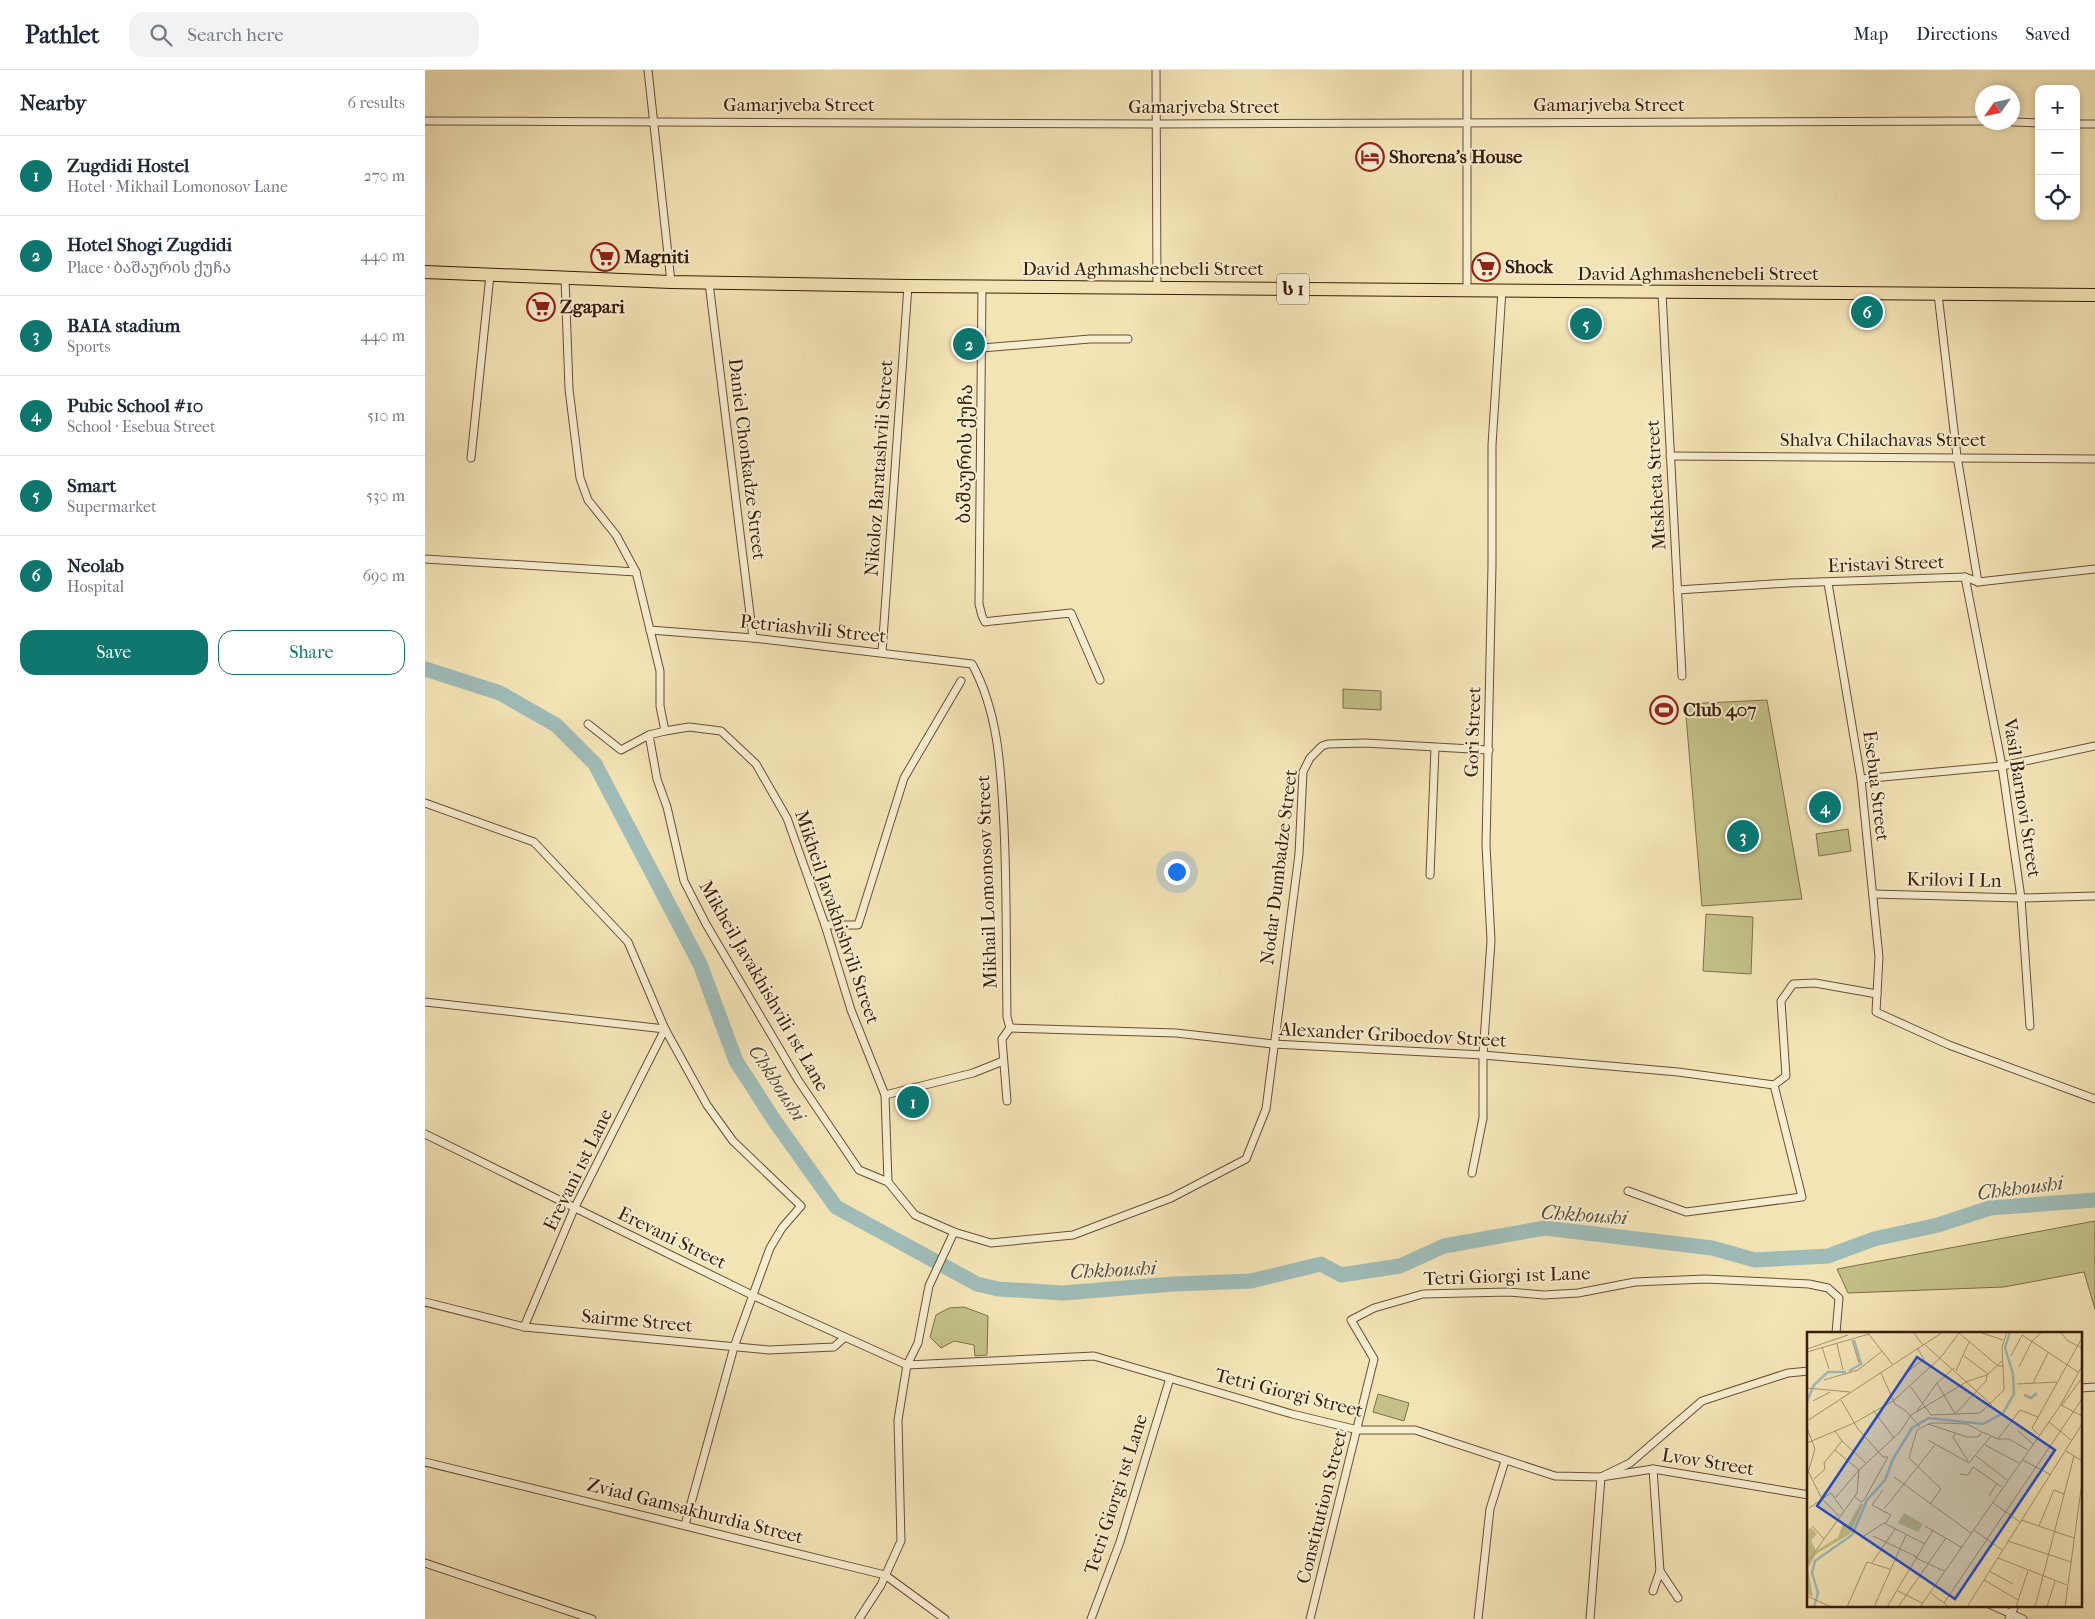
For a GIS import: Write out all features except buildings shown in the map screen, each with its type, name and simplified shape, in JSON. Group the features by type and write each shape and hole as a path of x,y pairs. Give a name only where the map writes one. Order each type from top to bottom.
{"highway":[{"name":"ს 1","path":"425,272 490,275"},
{"name":"David Aghmashenebeli Street","path":"490,275 671,282 908,286 2095,295"}],"street":[{"path":"648,70 652,121 671,282"},
{"path":"1157,70 1157,288"},
{"path":"1467,70 1467,290"},
{"name":"Gamarjveba Street","path":"425,121 1156,124 1975,121"},
{"path":"2020,122 2035,123"},
{"path":"2080,124 2095,124"},
{"path":"471,458 490,275"},
{"path":"565,278 569,389 580,478 588,500 616,535 636,572 660,671 660,706 665,731 649,735 621,750 588,724"},
{"name":"Daniel Chonkadze Street","path":"709,283 753,638"},
{"name":"Nikoloz Baratashvili Street","path":"883,652 908,286"},
{"name":"ბაშაურის ქუჩა","path":"982,286 979,604 982,616 985,622 1071,613 1100,680"},
{"name":"Gori Street","path":"1472,1173 1483,1118 1483,1055 1491,941 1486,845 1489,750 1492,445 1503,290"},
{"name":"Mtskheta Street","path":"1662,293 1682,676"},
{"path":"1938,294 1957,456 1978,582"},
{"path":"982,348 1090,339 1128,339"},
{"name":"Shalva Chilachavas Street","path":"1670,456 1957,456 2095,459"},
{"path":"425,559 636,572"},
{"name":"Eristavi Street","path":"1677,590 1781,583 1828,583 1965,577 1978,582 2095,569"},
{"name":"Vasil Barnovi Street","path":"1965,577 2002,766 2021,898 2030,1026"},
{"name":"Esebua Street","path":"1828,583 1861,780 1879,957 1876,1012 1949,1045 2095,1099"},
{"name":"Petriashvili Street","path":"650,630 753,638 972,664"},
{"name":"Mikhail Lomonosov Street","path":"972,664 983,684 993,717 1001,783 1005,867 1007,1017 1010,1028 1002,1039 1007,1101"},
{"path":"825,925 858,924 904,778 961,681"},
{"name":"Mikheil Javakhishvili Street","path":"665,731 689,727 721,730 756,764 787,818 825,925 851,1010 885,1095 888,1182"},
{"name":"Mikheil Javakhishvili 1st Lane","path":"649,735 657,779 667,807 684,882 798,1080 859,1170 888,1182"},
{"name":"Nodar Dumbadze Street","path":"888,1182 915,1215 954,1232 991,1243 1073,1235 1171,1198 1246,1160 1266,1109 1299,854 1303,772 1306,763 1318,749 1328,744 1365,743 1489,750"},
{"path":"1861,780 2002,766 2095,746"},
{"path":"1430,875 1435,748"},
{"path":"425,803 535,842 628,942 665,1029 707,1105 733,1141 801,1206 782,1228 771,1248 734,1347 685,1525"},
{"name":"Krilovi I Ln","path":"1873,894 2021,898 2095,896"},
{"path":"1628,1191 1686,1212 1802,1197 1774,1085 1785,1076 1781,1002 1793,984 1815,983 1877,994"},
{"path":"425,1002 665,1029"},
{"name":"Alexander Griboedov Street","path":"1010,1028 1176,1033 1273,1044 1483,1055 1678,1072 1774,1085"},
{"name":"Erevani 1st Lane","path":"524,1327 575,1209 665,1029"},
{"path":"885,1095 973,1073 1003,1061"},
{"name":"Erevani Street","path":"425,1134 754,1296 907,1365"},
{"path":"859,1619 885,1575 901,1540 898,1420 907,1365 918,1343 929,1286 954,1232"},
{"name":"Tetri Giorgi 1st Lane","path":"1351,1320 1374,1308 1423,1294 1509,1292 1544,1295 1578,1293 1635,1282 1705,1279 1809,1284 1828,1288 1839,1298 1836,1332"},
{"name":"Sairme Street","path":"425,1302 524,1327 734,1347 769,1350 834,1347 845,1338"},
{"name":"Constitution Street","path":"1310,1619 1374,1359 1351,1320"},
{"name":"Tetri Giorgi Street","path":"907,1365 1094,1356 1292,1414 1358,1430 1415,1430 1555,1476 1601,1477 1631,1463 1702,1401 1788,1373 1807,1371"},
{"name":"Tetri Giorgi 1st Lane","path":"1091,1619 1121,1542 1169,1378"},
{"path":"1477,1619 1490,1509 1505,1461"},
{"name":"Zviad Gamsakhurdia Street","path":"425,1462 885,1575 945,1619"},
{"path":"1653,1469 1660,1571 1653,1591"},
{"name":"Lvov Street","path":"1601,1477 1653,1469 1807,1495"},
{"path":"1590,1619 1601,1477"},
{"path":"425,1563 592,1619"},
{"path":"1660,1571 1678,1598"},
{"path":"1993,1606 2010,1617 2023,1619"}],"shaded area":[{"path":"1343,689 1381,691 1381,710 1343,708"},
{"path":"1767,700 1802,899 1702,906 1685,704"},
{"path":"1848,829 1851,851 1819,856 1816,834"},
{"path":"1706,914 1753,917 1751,974 1703,971"},
{"path":"2095,1221 2095,1309 2084,1272 2004,1287 1848,1293 1837,1269"},
{"path":"964,1307 988,1316 987,1355 975,1356 974,1345 954,1341 941,1348 930,1337 936,1315 949,1308"},
{"path":"1378,1394 1409,1403 1404,1421 1373,1412"}],"waterway":[{"name":"Chkhoushi","path":"425,669 500,693 556,725 595,764 700,964 736,1061 774,1120 836,1207 977,1284 998,1289 1063,1293 1174,1284 1251,1281 1321,1264 1341,1275 1400,1266 1444,1246 1545,1228 1712,1248 1755,1260 1828,1256 1874,1239 1938,1225 1990,1208 2095,1200"}],"place":[{"name":"Shorena’s House","path":"1370,157"},
{"name":"Magniti","path":"605,257"},
{"name":"Shock","path":"1486,267"},
{"name":"Zgapari","path":"541,307"},
{"name":"Neolab","path":"1867,312"},
{"name":"Smart","path":"1586,324"},
{"name":"Hotel Shogi Zugdidi","path":"969,344"},
{"name":"Club 407","path":"1664,710"},
{"name":"Pubic School #10","path":"1825,807"},
{"name":"BAIA stadium","path":"1743,836"},
{"name":"Zugdidi Hostel","path":"913,1102"}]}
